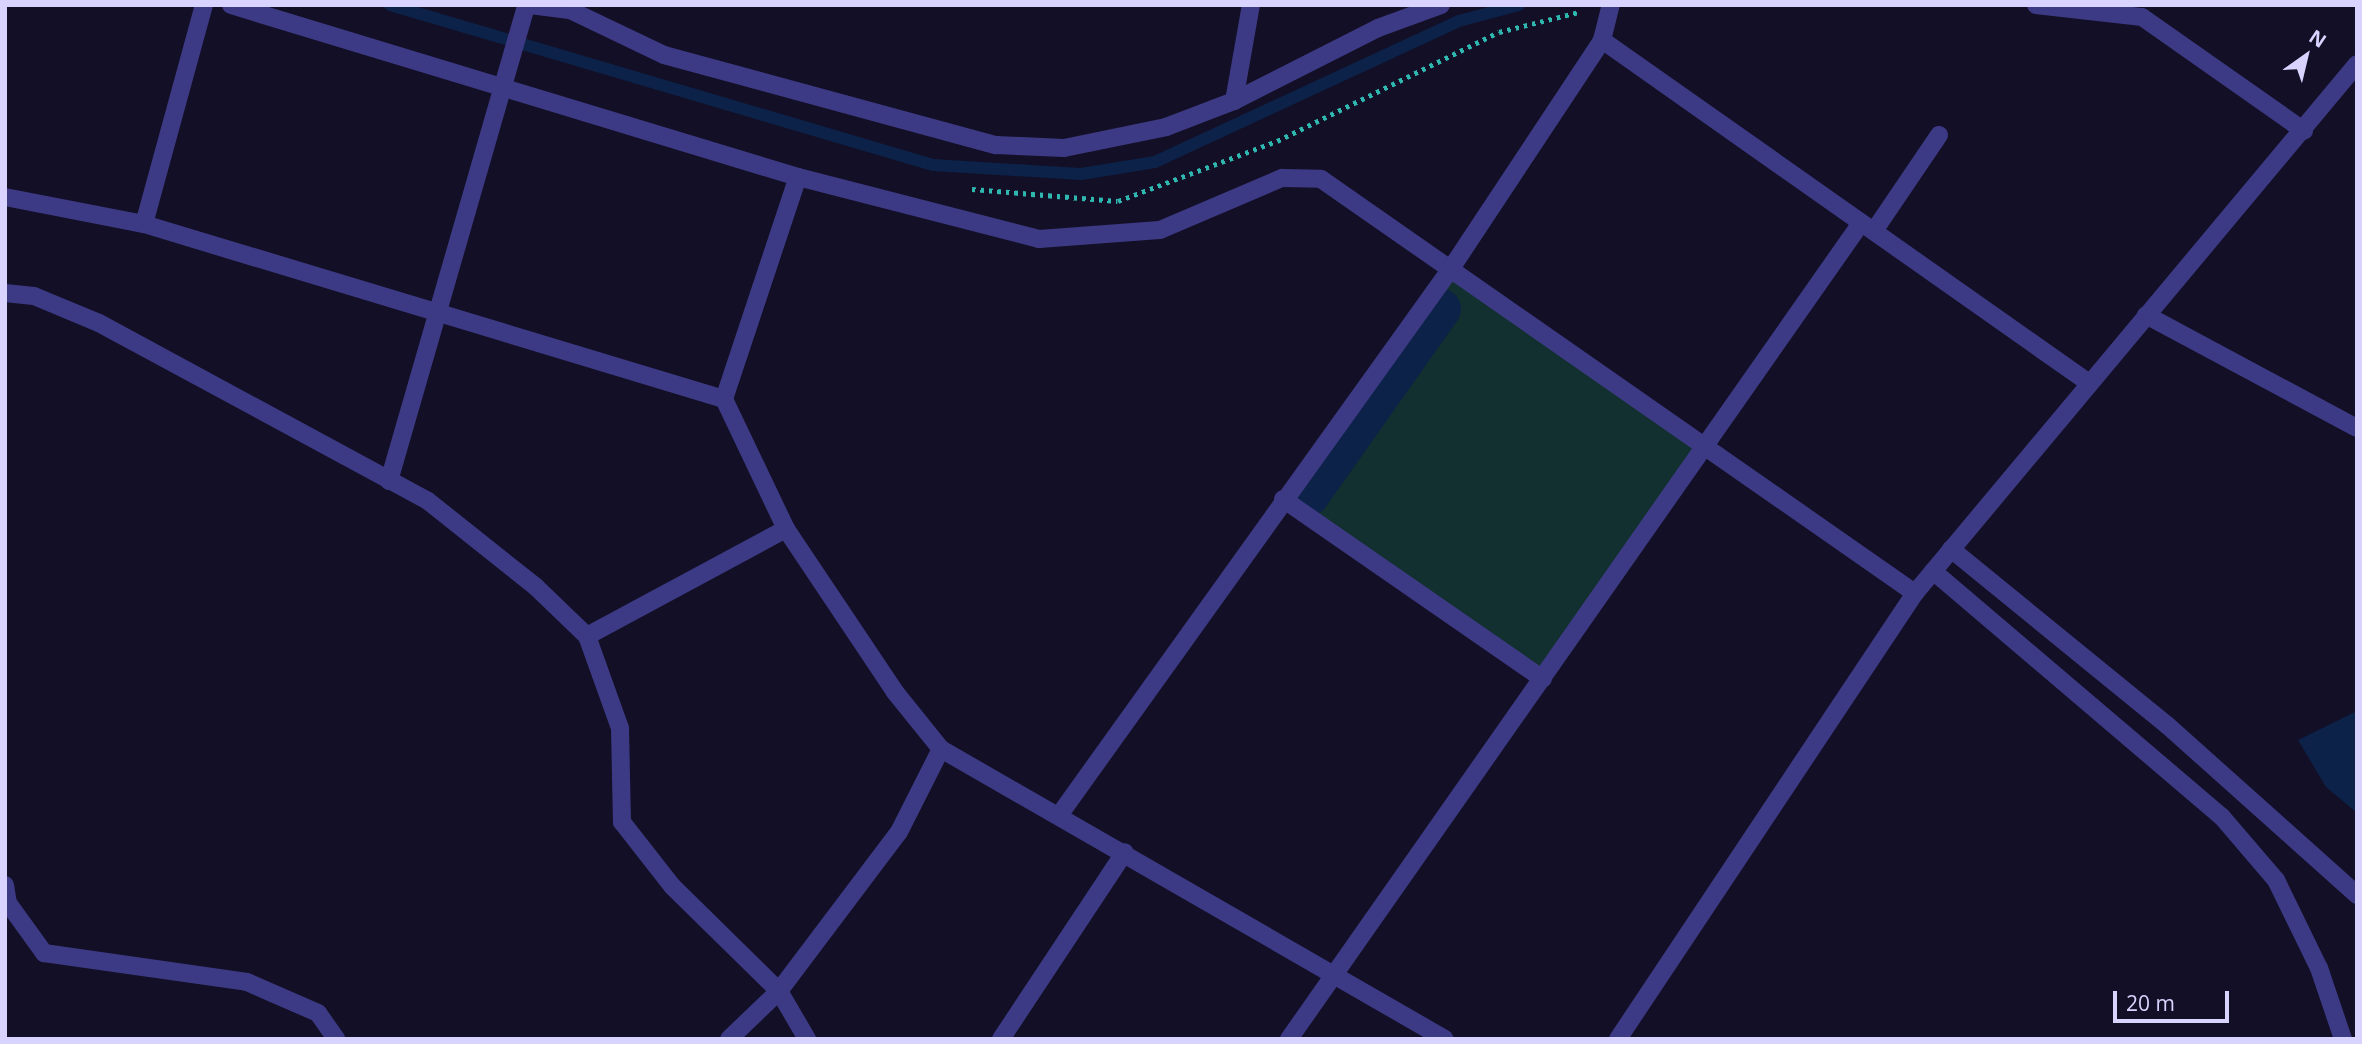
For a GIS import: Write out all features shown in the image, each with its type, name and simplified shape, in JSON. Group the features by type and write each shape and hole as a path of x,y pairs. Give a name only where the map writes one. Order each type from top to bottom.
{"street":[{"path":"145,225 204,5"},
{"path":"231,5 798,177 1039,239 1160,230 1282,178 1321,178 1916,593"},
{"path":"389,481 528,5 571,8 664,55 996,145 1064,148 1166,127 1234,101 1378,28 1441,5"},
{"path":"1234,101 1251,5"},
{"path":"1059,814 1452,267 1602,40 1611,5"},
{"path":"2036,5 2143,17 2304,131"},
{"path":"1602,40 2089,383"},
{"path":"1618,1039 1916,593 2089,383 2304,131 2357,64"},
{"path":"1289,1039 1706,445 1867,227 1939,135"},
{"path":"798,177 724,398 786,529 895,692 941,749 1059,814 1445,1039"},
{"path":"5,197 145,225 436,316 724,398"},
{"path":"5,293 34,296 99,323 428,501 587,636 620,729 622,822 672,886 779,991 807,1039"},
{"path":"2146,316 2357,428"},
{"path":"1283,499 1543,679"},
{"path":"587,636 786,529"},
{"path":"1951,549 2186,742 2357,895"},
{"path":"1933,571 2222,817 2276,880 2319,968 2343,1039"},
{"path":"729,1039 779,991 899,832 941,749"},
{"path":"1001,1039 1125,852"},
{"path":"5,885 7,904 44,953 247,982 318,1013 337,1039"}],"green space":[{"path":"1452,267 1705,444 1541,679 1287,502"}],"water":[{"path":"2357,711 2357,813 2326,787 2298,740"}],"waterway":[{"path":"390,5 933,165 1081,174 1155,162 1459,21 1519,5"},
{"path":"1309,496 1441,309"}]}
